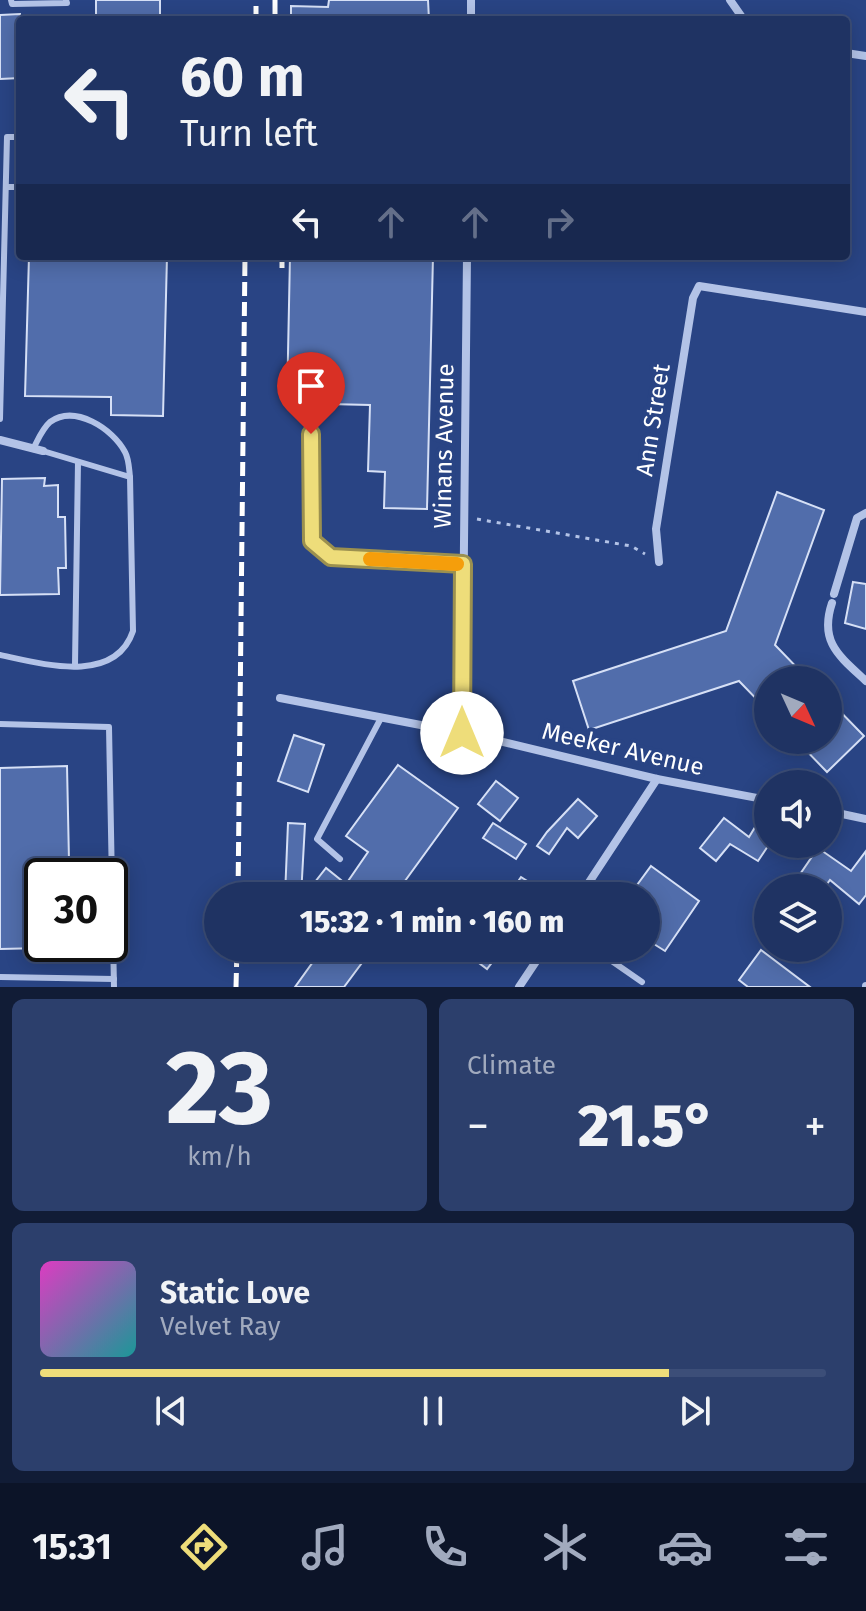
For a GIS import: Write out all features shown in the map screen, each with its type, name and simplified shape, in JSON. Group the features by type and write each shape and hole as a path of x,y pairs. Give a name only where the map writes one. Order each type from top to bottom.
{"street":[{"name":"Winans Avenue","path":"462,733 467,260"},
{"name":"Ann Street","path":"659,562 656,529 693,298 699,286 866,312"},
{"path":"0,440 38,450"},
{"path":"866,513 857,518 827,617 828,635 836,653 866,681"},
{"name":"Meeker Avenue","path":"280,698 462,733 657,779 754,797"},
{"path":"589,882 657,779"},
{"path":"842,814 866,819"},
{"path":"519,987 536,962"}],"lane":[{"path":"11,0 12,4 67,3 66,0"},
{"path":"0,419 7,137 16,137"},
{"path":"6,187 16,187"},
{"path":"0,655 36,663 93,666 110,662 129,644 133,631 130,477 126,454 113,435 81,418 67,416 52,421 43,429 38,450 130,477"},
{"path":"311,434 312,541 331,557 463,564"},
{"path":"75,665 78,462"},
{"path":"340,859 317,839 381,718"},
{"path":"0,724 109,727 114,983 0,977"},
{"path":"613,962 642,982"}],"path":[{"path":"463,516 631,546 659,562"}],"building":[{"path":"96,0 160,0 160,16 96,16"},
{"path":"329,0 428,0 429,16 291,16 291,6 328,7"},
{"path":"20,14 16,16 16,78 0,79 0,15"},
{"path":"29,260 167,260 163,416 111,415 111,397 25,396"},
{"path":"290,260 433,260 427,509 384,508 385,472 368,471 370,405 287,403"},
{"path":"45,478 44,486 58,485 58,517 65,517 66,568 58,568 59,594 0,595 2,479"},
{"path":"777,492 824,510 775,645 795,666 754,666 754,697 739,681 589,730 573,681 726,631"},
{"path":"853,582 866,584 866,629 845,623"},
{"path":"842,713 864,736 829,770 825,770 810,754 842,754"},
{"path":"294,735 324,745 308,792 278,781"},
{"path":"398,765 458,808 404,882 347,882 368,852 346,836"},
{"path":"67,766 69,858 24,858 24,948 0,949 0,768"},
{"path":"496,781 518,798 500,821 478,804"},
{"path":"578,799 597,816 578,838 567,828 549,854 537,846 547,832"},
{"path":"724,818 749,837 754,829 754,858 760,858 758,861 730,844 716,861 700,848"},
{"path":"288,823 305,824 302,882 286,882"},
{"path":"493,823 526,844 516,859 483,838"},
{"path":"866,851 866,895 859,904 842,890 842,874 800,874 811,858 832,858 851,871"},
{"path":"651,866 699,901 665,951 660,948 660,882 639,882"},
{"path":"326,868 344,882 315,882"},
{"path":"754,960 754,962 777,962 810,987 748,987 739,980"},
{"path":"313,962 363,962 344,987 295,987"},
{"path":"478,962 492,962 487,969"}],"railway":[{"path":"256,0 256,16"},
{"path":"275,0 275,16"},
{"path":"238,882 245,260"},
{"path":"282,260 282,268"},
{"path":"236,987 237,962"}],"slow traffic":[{"path":"370,559 457,564"}],"route":[{"path":"311,434 312,541 331,557 463,564 462,733"}]}
